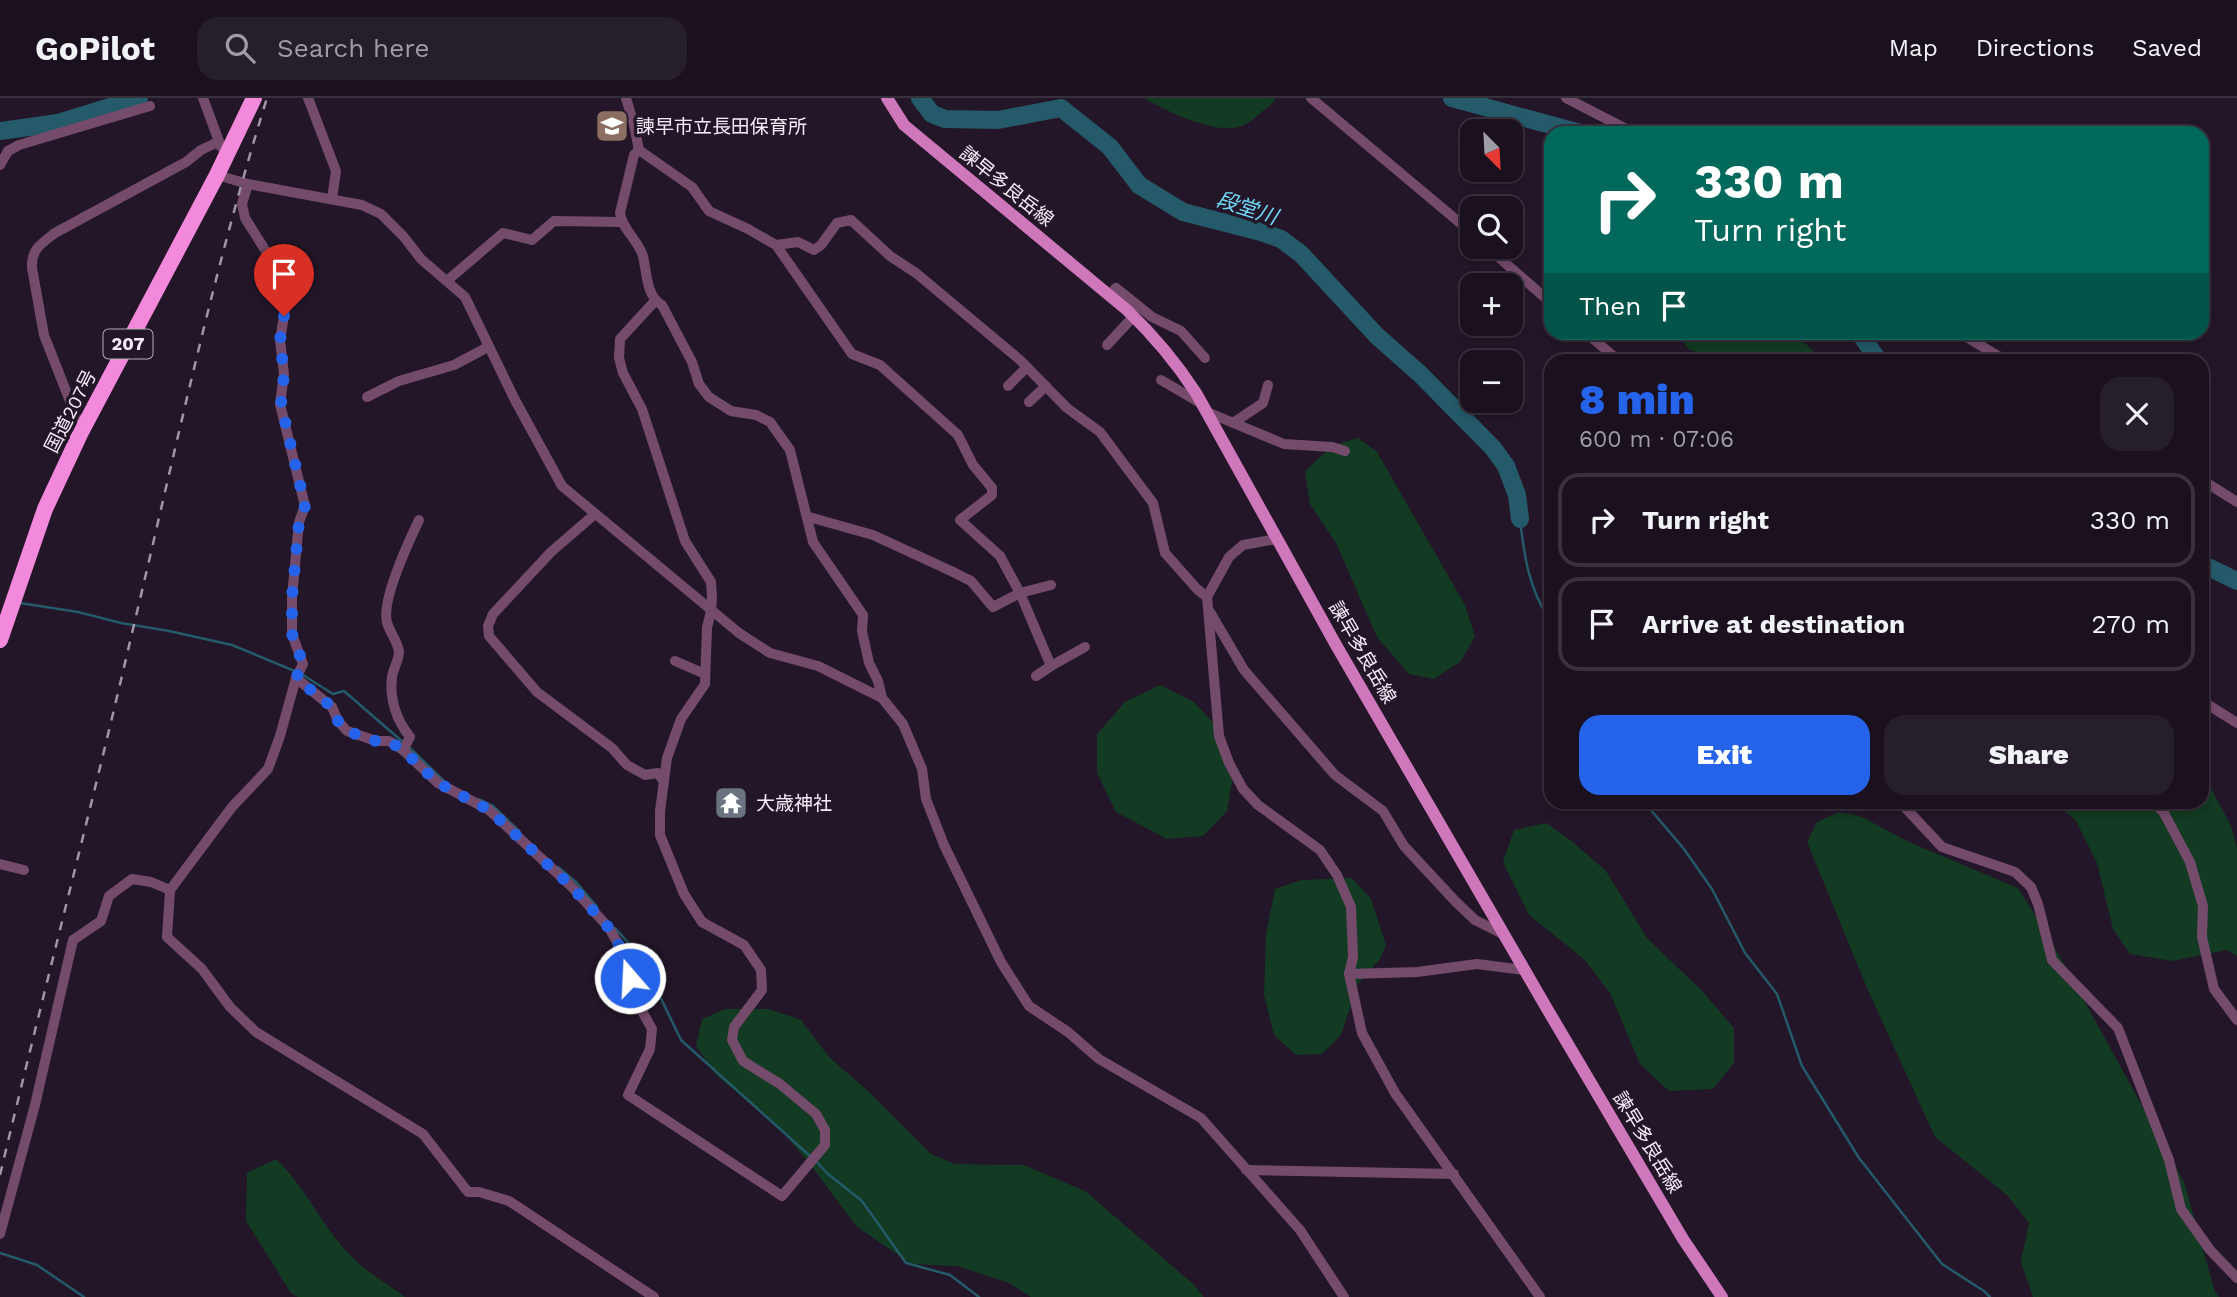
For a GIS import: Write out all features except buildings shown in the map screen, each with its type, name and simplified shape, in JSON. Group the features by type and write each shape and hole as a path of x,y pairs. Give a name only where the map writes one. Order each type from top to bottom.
{"highway":[{"name":"国道207号","path":"0,640 9,606 45,509 80,434 217,175 222,148 254,98"}],"main road":[{"name":"諫早多良岳線","path":"887,98 904,125 930,149 1134,316 1177,362 1503,934 1670,1216 1722,1297"}],"street":[{"path":"80,434 77,419 44,335 32,268 35,248 55,233 186,162 201,150 222,148 202,98"},
{"path":"308,98 336,171 332,199"},
{"path":"625,98 639,150 692,187 709,211 776,245 852,354 880,365 957,435 973,465 992,488 992,495 960,520 1000,556 1020,593 1051,666"},
{"path":"1311,98 1460,223"},
{"path":"1566,98 1620,126"},
{"path":"0,165 8,151 19,145 150,106"},
{"path":"639,150 634,155 620,213 621,222 636,240 642,255 650,290 655,301 663,305 692,362 699,384 709,397 731,411 756,415 770,422 790,450 809,517 813,542 863,615 862,631 869,663 878,681 882,698"},
{"path":"217,175 248,184 362,205 381,214 421,259 465,297 488,347 562,486 738,633 770,653 818,666 882,698 903,724 922,769 926,799 944,845 1001,962 1029,1006 1068,1032 1099,1059 1201,1118 1300,1230 1343,1297"},
{"path":"248,184 242,204 245,218 279,272 288,292 280,340 284,374 281,404 305,506 299,522 292,597 292,634 303,664 268,769 232,807 170,890 167,937 202,969 230,1007 256,1032 423,1134 468,1192 479,1192 509,1202 654,1297"},
{"path":"448,280 503,233 532,240 554,220 621,222"},
{"path":"776,245 797,242 814,250 837,223 850,220 890,256 916,273 1027,367 1067,408 1100,432 1153,503 1165,553 1207,597"},
{"path":"1501,259 1544,297"},
{"path":"1109,295 1116,288 1152,317 1181,331 1205,358"},
{"path":"419,520 404,552 386,608 387,622 399,653 392,677 392,696 406,744 438,783 489,810 571,886 609,928 624,954 637,1002 652,1028 650,1049 628,1095 782,1196 825,1145 825,1130 816,1114 780,1084 743,1061 732,1040 734,1027 762,990 761,970 744,945 702,922 684,894 660,835 660,811 667,758 681,719 705,684 707,628 712,611 711,582 685,541 642,409 622,373 619,358 620,340 655,301"},
{"path":"1107,345 1134,316"},
{"path":"1594,340 1611,354"},
{"path":"1971,340 1995,354"},
{"path":"367,397 399,381 454,365 488,347"},
{"path":"1008,386 1027,367"},
{"path":"1161,380 1233,423 1284,444 1332,447 1345,451"},
{"path":"1233,423 1263,403 1268,385"},
{"path":"1030,402 1046,386"},
{"path":"2209,484 2237,502"},
{"path":"595,514 551,552 493,614 488,626 489,636 537,692 612,748 627,765 645,775 658,773 664,782"},
{"path":"809,517 873,535 951,571 971,581 993,607 1020,593 1051,585"},
{"path":"1276,539 1243,545 1229,557 1207,597 1219,736 1242,789 1258,805 1320,850 1337,875 1351,907 1353,957 1349,974 1363,1033 1395,1093 1540,1297"},
{"path":"1208,610 1244,670 1335,775 1382,811 1404,846 1475,920 1503,934"},
{"path":"1036,676 1085,647"},
{"path":"675,662 705,674"},
{"path":"298,674 332,707 338,721 347,731 376,741 406,744"},
{"path":"2209,706 2237,723"},
{"path":"1907,809 1942,847 2015,872 2031,887 2052,960 2118,1028 2169,1160 2180,1209 2210,1250 2237,1278"},
{"path":"2160,809 2190,862 2203,906 2202,937 2214,989 2237,1020"},
{"path":"0,864 24,870"},
{"path":"0,1234 35,1105 73,940 101,921 109,896 132,879 170,890"},
{"path":"1349,974 1417,972 1477,964 1524,970"},
{"path":"1246,1170 1454,1174"}],"green space":[{"path":"1144,98 1275,98 1273,103 1242,126 1219,128 1192,121"},
{"path":"1681,340 1802,340 1817,354 1703,354 1690,350"},
{"path":"1358,438 1377,452 1465,605 1475,636 1461,661 1434,679 1409,674 1377,637 1336,543 1310,504 1305,471 1332,446"},
{"path":"1160,685 1194,702 1222,732 1234,771 1227,811 1203,836 1167,839 1116,812 1097,773 1097,734 1125,702"},
{"path":"2209,784 2232,828 2237,848 2237,956 2227,950 2172,961 2130,954 2113,929 2097,863 2076,821 2063,809 2209,809"},
{"path":"1839,812 1860,816 1909,842 2018,888 2048,935 2184,1182 2215,1292 2219,1297 2033,1297 2021,1262 2029,1223 2007,1195 1935,1137 1867,988 1807,842 1817,822"},
{"path":"1546,823 1606,871 1647,938 1703,992 1734,1028 1734,1063 1713,1089 1669,1091 1640,1064 1610,993 1585,960 1529,915 1503,862 1514,830"},
{"path":"1352,878 1371,899 1386,945 1380,959 1358,984 1341,1035 1322,1054 1296,1055 1274,1035 1264,995 1266,935 1275,889 1301,880"},
{"path":"725,1009 769,1009 801,1020 829,1057 869,1092 931,1154 955,1164 1024,1165 1085,1191 1192,1283 1204,1297 1031,1297 1009,1283 957,1266 911,1264 856,1226 778,1126 717,1076 696,1046 702,1019"},
{"path":"276,1159 296,1181 349,1254 405,1297 298,1297 291,1293 246,1221 247,1173"}],"waterway":[{"name":"段堂川","path":"0,131 58,123 139,98"},
{"name":"段堂川","path":"920,98 932,114 945,119 998,120 1061,108 1110,147 1139,185 1183,212 1281,239 1301,254 1377,336 1420,374 1493,448 1506,466 1517,495 1520,519"},
{"path":"1452,98 1554,126"},
{"path":"1864,340 1874,354"},
{"path":"1520,519 1529,572 1544,611"},
{"path":"2209,567 2237,581"},
{"path":"20,603 78,612 232,645 297,672"},
{"path":"303,675 333,694 344,691 404,743"},
{"path":"409,747 444,781"},
{"path":"478,799 493,806 519,831"},
{"path":"1650,809 1684,849 1712,889 1745,953 1777,994 1802,1066 1859,1158 1942,1264 1990,1297"},
{"path":"558,867 576,882 597,907"},
{"path":"615,928 641,957 681,1040 810,1156"},
{"path":"815,1160 862,1201 906,1263 950,1275 979,1297"},
{"path":"0,1253 37,1265 84,1297"}],"railway":[{"path":"0,1175 100,769 211,298 267,98"}],"place":[{"name":"諫早市立長田保育所","path":"612,126"},
{"name":"大歳神社","path":"731,803"}],"route":[{"path":"284,316 280,340 284,374 281,404 305,506 299,522 292,597 292,634 303,664 296,678 332,707 338,721 347,731 376,741 389,741 403,750 438,783 489,810 571,886 609,928 624,954 630,978"}]}
